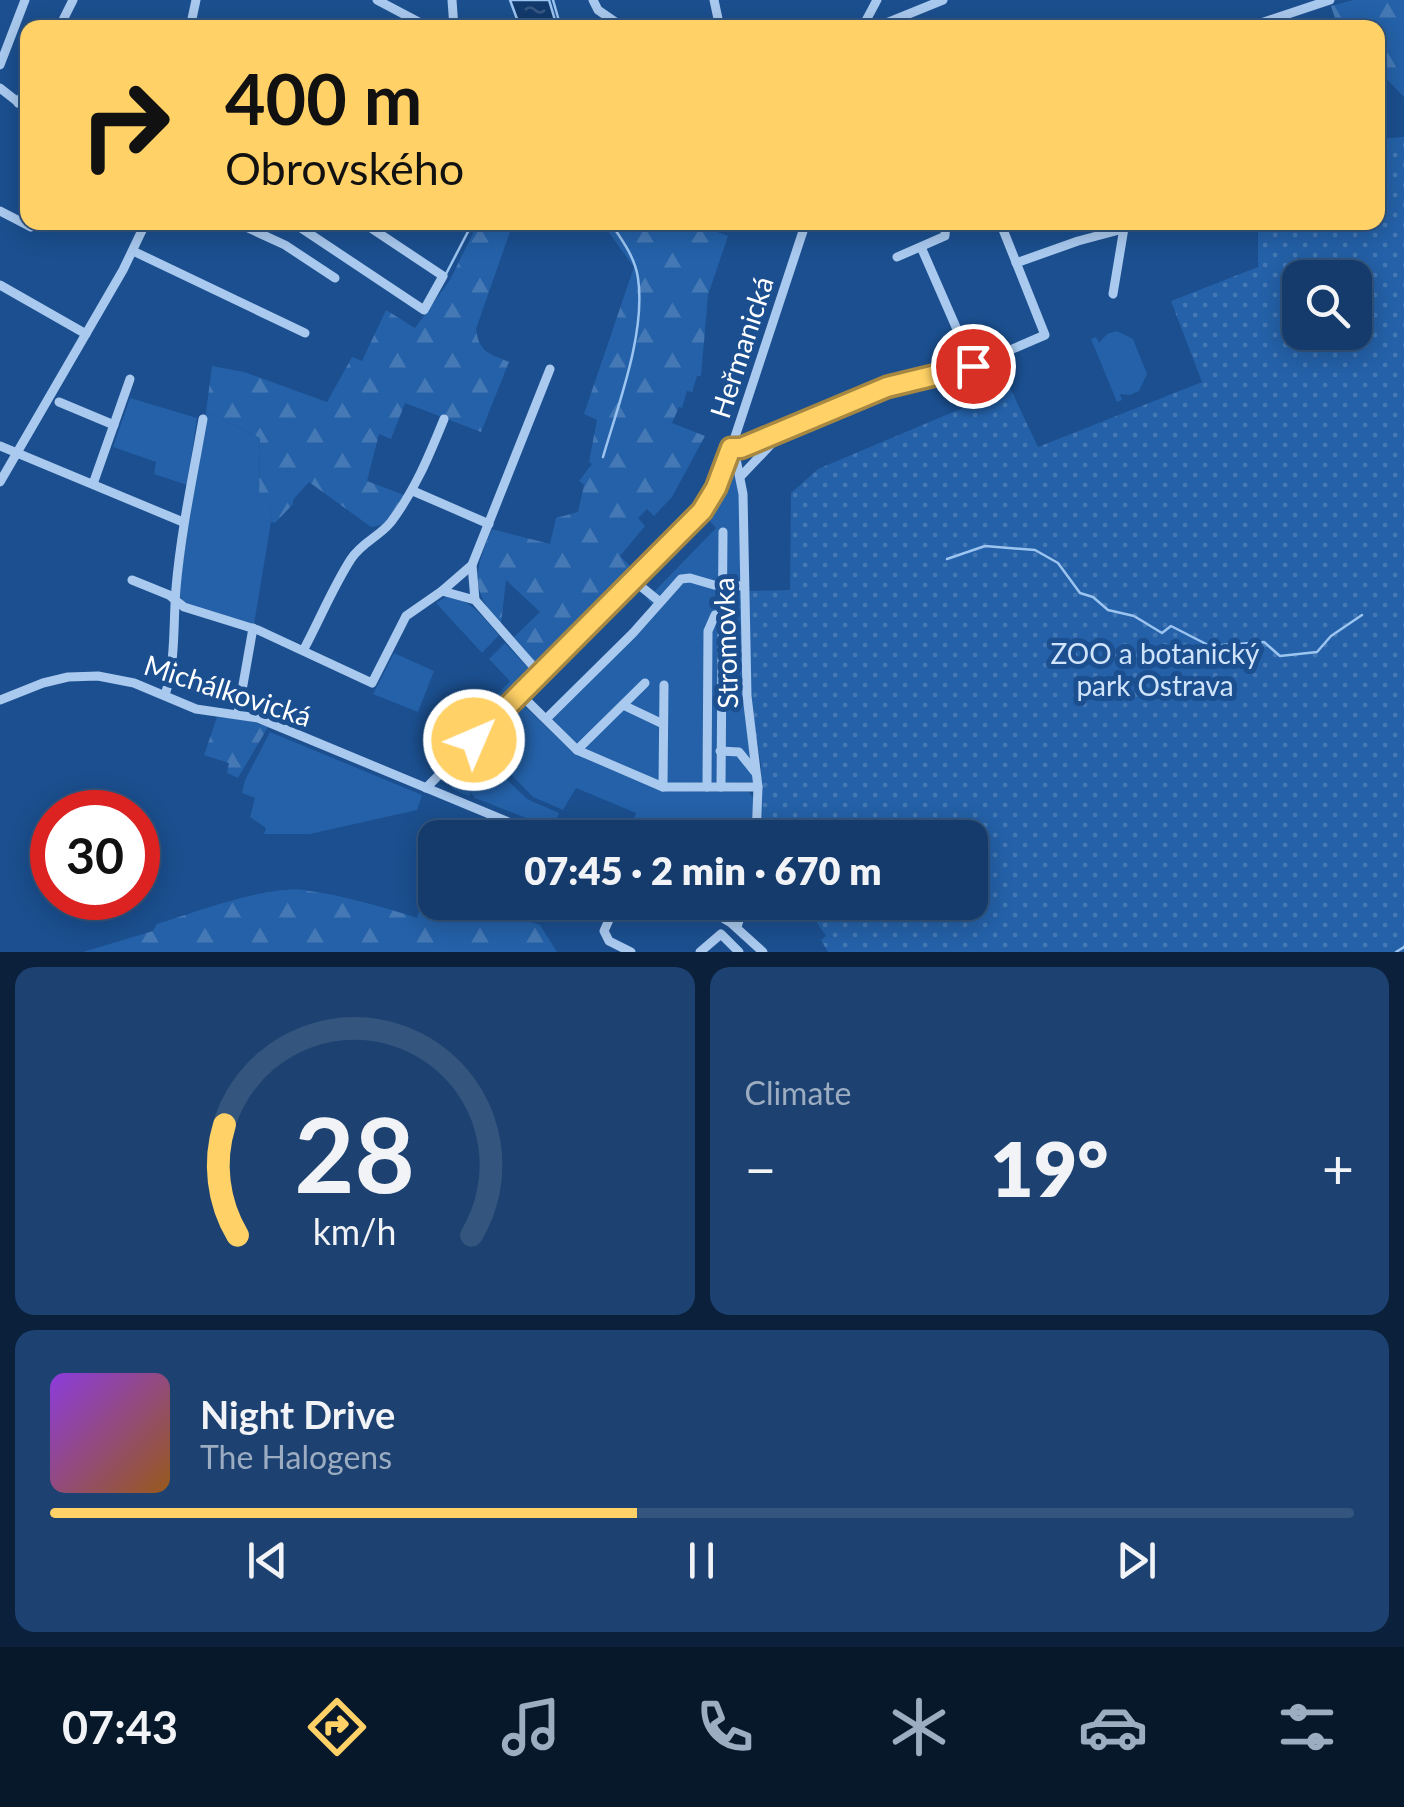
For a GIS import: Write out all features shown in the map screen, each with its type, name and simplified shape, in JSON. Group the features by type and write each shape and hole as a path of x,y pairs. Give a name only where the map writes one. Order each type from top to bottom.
{"street":[{"path":"0,64 26,0"},
{"path":"377,0 415,20"},
{"path":"593,0 598,10 612,20"},
{"path":"904,20 943,0"},
{"path":"1270,20 1330,0"},
{"path":"0,88 18,102 20,99"},
{"path":"0,482 143,230"},
{"path":"252,230 285,245 335,278"},
{"path":"304,230 424,310 444,276 374,230"},
{"name":"Heřmanická","path":"426,788 702,511 716,488 731,448 803,230"},
{"path":"897,257 945,236 945,230"},
{"path":"731,448 741,448 887,387 973,366 1045,336 1003,230"},
{"path":"1016,263 1112,230"},
{"path":"1113,294 1124,230"},
{"path":"921,247 973,366"},
{"path":"134,251 305,332"},
{"path":"0,285 86,334"},
{"path":"475,600 472,565 550,369"},
{"path":"94,484 130,379"},
{"path":"59,402 114,425"},
{"path":"304,649 352,558 369,538 383,531 413,491 444,418"},
{"path":"164,696 175,630 183,522 203,420"},
{"path":"740,476 785,430"},
{"path":"0,446 183,522"},
{"name":"Stromovka","path":"731,448 740,476 746,696 757,774 757,820"},
{"path":"413,491 489,524"},
{"path":"721,787 723,532"},
{"path":"722,556 744,557"},
{"path":"132,580 169,595 176,603 304,649 372,683 406,616 472,565"},
{"path":"546,719 684,577 722,586 744,586"},
{"path":"633,580 660,602"},
{"path":"442,590 475,600 540,674"},
{"path":"707,787 708,631 715,615 722,614"},
{"path":"238,714 253,628"},
{"name":"Michálkovická","path":"0,700 49,681 83,676 138,684 196,709 258,718 503,820"},
{"path":"577,750 645,683"},
{"path":"662,787 664,685"},
{"path":"520,694 577,750 662,787 758,787"},
{"path":"623,705 663,724"},
{"path":"707,751 739,752 757,774"},
{"path":"609,920 604,932 609,941 631,952"},
{"path":"726,920 762,952"},
{"path":"737,927 739,920"},
{"path":"700,952 721,934 740,952"}],"green space":[{"path":"1353,0 1404,0 1404,97 1385,77 1385,20 1336,20 1331,6"},
{"name":"ZOO a botanický park Ostrava","path":"1404,137 1404,952 828,952 821,940 826,936 815,920 988,920 988,820 760,820 761,765 750,697 748,591 790,590 791,493 818,469 1010,388 1038,447 1202,382 1171,301 1258,267 1258,230 1385,230 1385,138"},
{"path":"475,230 511,230 476,329 482,348 509,362 481,432 405,403 391,439 379,434 367,481 404,495 386,524 371,527 309,482 275,523 271,522 270,505 259,496 260,438 206,412 212,366 244,372 327,402 352,357 362,361 386,310 415,328 450,280"},
{"path":"607,230 712,230 728,236 708,295 701,376 697,376 692,392 687,391 672,423 705,436 672,497 654,516 647,509 638,518 645,526 620,556 634,570 538,665 514,637 540,612 506,580 501,624 483,600 479,568 492,529 550,544 556,518 578,512 584,485 579,481 592,464 589,462 597,420 584,414 634,267"},
{"path":"1117,331 1133,339 1147,374 1139,391 1120,394 1122,400 1117,402 1091,339 1096,337 1099,343 1107,334"},
{"path":"130,398 197,418 187,485 154,474 156,462 113,447"},
{"path":"206,412 260,438 259,495 270,505 271,522 254,624 185,604 178,593"},
{"path":"734,461 740,483 753,782 665,783 589,751 552,718 656,609 647,599 716,528 706,517"},
{"path":"446,597 469,605 499,635 482,653 436,603"},
{"path":"505,643 531,671 490,713 485,708 510,681 489,659"},
{"path":"394,653 434,671 418,712 373,694"},
{"path":"522,704 574,753 663,791 749,792 754,799 752,820 633,820 636,813 576,788 563,810 533,797 482,745"},
{"path":"217,717 268,727 238,778 227,773 229,763 204,755"},
{"path":"270,732 422,795 417,810 310,834 264,834 266,828 250,817 255,798 242,793"},
{"path":"474,748 527,799 559,813 557,820 531,820 471,793 469,796 454,790 447,781 449,773"},
{"path":"287,890 346,898 417,918 418,915 418,920 525,920 540,925 557,952 83,952 153,931 157,924 210,907"}],"water":[{"path":"510,0 549,0 555,20 517,20"}],"waterway":[{"path":"553,0 559,20"},
{"path":"446,274 469,230"},
{"path":"603,457 629,369 638,322 638,278 615,230"},
{"path":"947,559 985,546 1035,550 1058,563 1080,593 1093,597 1108,610 1134,616 1162,633 1171,626 1210,646 1264,642 1280,656 1317,652 1331,636 1362,615"},
{"path":"1396,952 1404,947"}],"route":[{"path":"474,740 702,511 716,488 731,448 741,448 887,387 973,366"}]}
